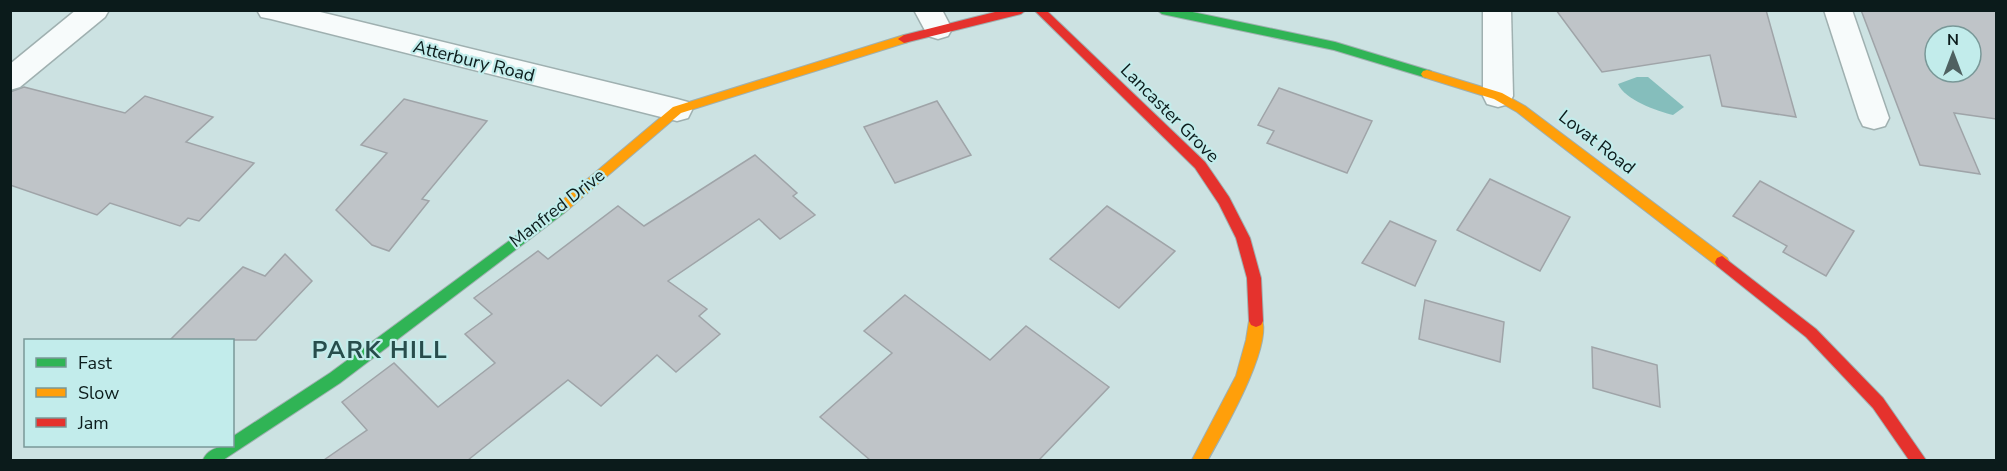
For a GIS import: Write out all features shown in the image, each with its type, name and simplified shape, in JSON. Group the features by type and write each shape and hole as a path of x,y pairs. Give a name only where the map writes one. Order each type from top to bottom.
{"street":[{"path":"10,80 95,10"},
{"name":"Atterbury Road","path":"271,10 677,110"},
{"name":"Manfred Drive","path":"234,445 335,378 573,198 677,110 933,20 1021,10"},
{"name":"Lancaster Grove","path":"1039,10 1200,165 1225,201 1249,250 1256,278 1254,350 1239,390 1200,460"},
{"name":"Lovat Road","path":"1162,10 1335,46 1498,96 1553,130 1811,333 1878,403 1918,460"},
{"path":"1497,10 1498,96"},
{"path":"1838,10 1874,118"},
{"name":"Manfred Drive","path":"211,460 231,447"}],"water":[{"path":"1637,77 1648,77 1684,107 1673,115 1634,100 1618,84"}],"building":[{"path":"1556,10 1766,10 1796,117 1722,106 1710,55 1602,72"},
{"path":"1861,10 1996,10 1996,119 1954,113 1980,174 1920,165"},
{"path":"24,87 125,113 145,96 213,117 186,142 254,163 199,221 188,218 180,226 110,203 97,215 10,185 10,92"},
{"path":"1279,88 1372,121 1347,173 1267,143 1274,131 1258,125"},
{"path":"404,99 487,121 422,199 429,201 389,251 372,245 336,210 387,153 361,145"},
{"path":"937,101 971,155 895,183 864,127"},
{"path":"755,155 797,193 793,196 815,215 780,239 759,219 668,281 707,309 699,316 720,334 676,372 657,355 601,406 568,380 468,460 324,460 367,430 342,402 394,363 438,407 495,363 465,334 492,314 474,298 538,251 548,259 618,206 644,226"},
{"path":"1490,179 1570,217 1540,271 1457,230"},
{"path":"1760,181 1854,231 1826,276 1783,252 1787,246 1733,216"},
{"path":"1107,206 1175,251 1119,308 1050,259"},
{"path":"1390,221 1436,241 1415,286 1362,263"},
{"path":"285,254 312,281 256,340 171,339 243,267 265,276"},
{"path":"905,295 990,360 1026,326 1109,387 1039,460 870,460 820,417 892,353 864,331"},
{"path":"1425,300 1504,322 1500,362 1419,339"},
{"path":"1592,347 1657,365 1660,407 1593,388"}],"traffic: fast":[{"path":"1162,10 1335,46 1427,74"},
{"path":"234,445 335,378 559,209"},
{"path":"211,460 231,447"}],"traffic: slow":[{"path":"559,209 677,110 904,39"},
{"path":"1427,74 1498,96 1521,109 1722,262"},
{"path":"1200,460 1243,376 1254,340 1256,321"}],"traffic: jam":[{"path":"904,39 1021,10"},
{"path":"1039,10 1200,165 1224,201 1243,238 1254,278 1256,321"},
{"path":"1722,262 1811,333 1878,403 1918,460"}],"district":[{"name":"PARK HILL","path":"380,350"}]}
